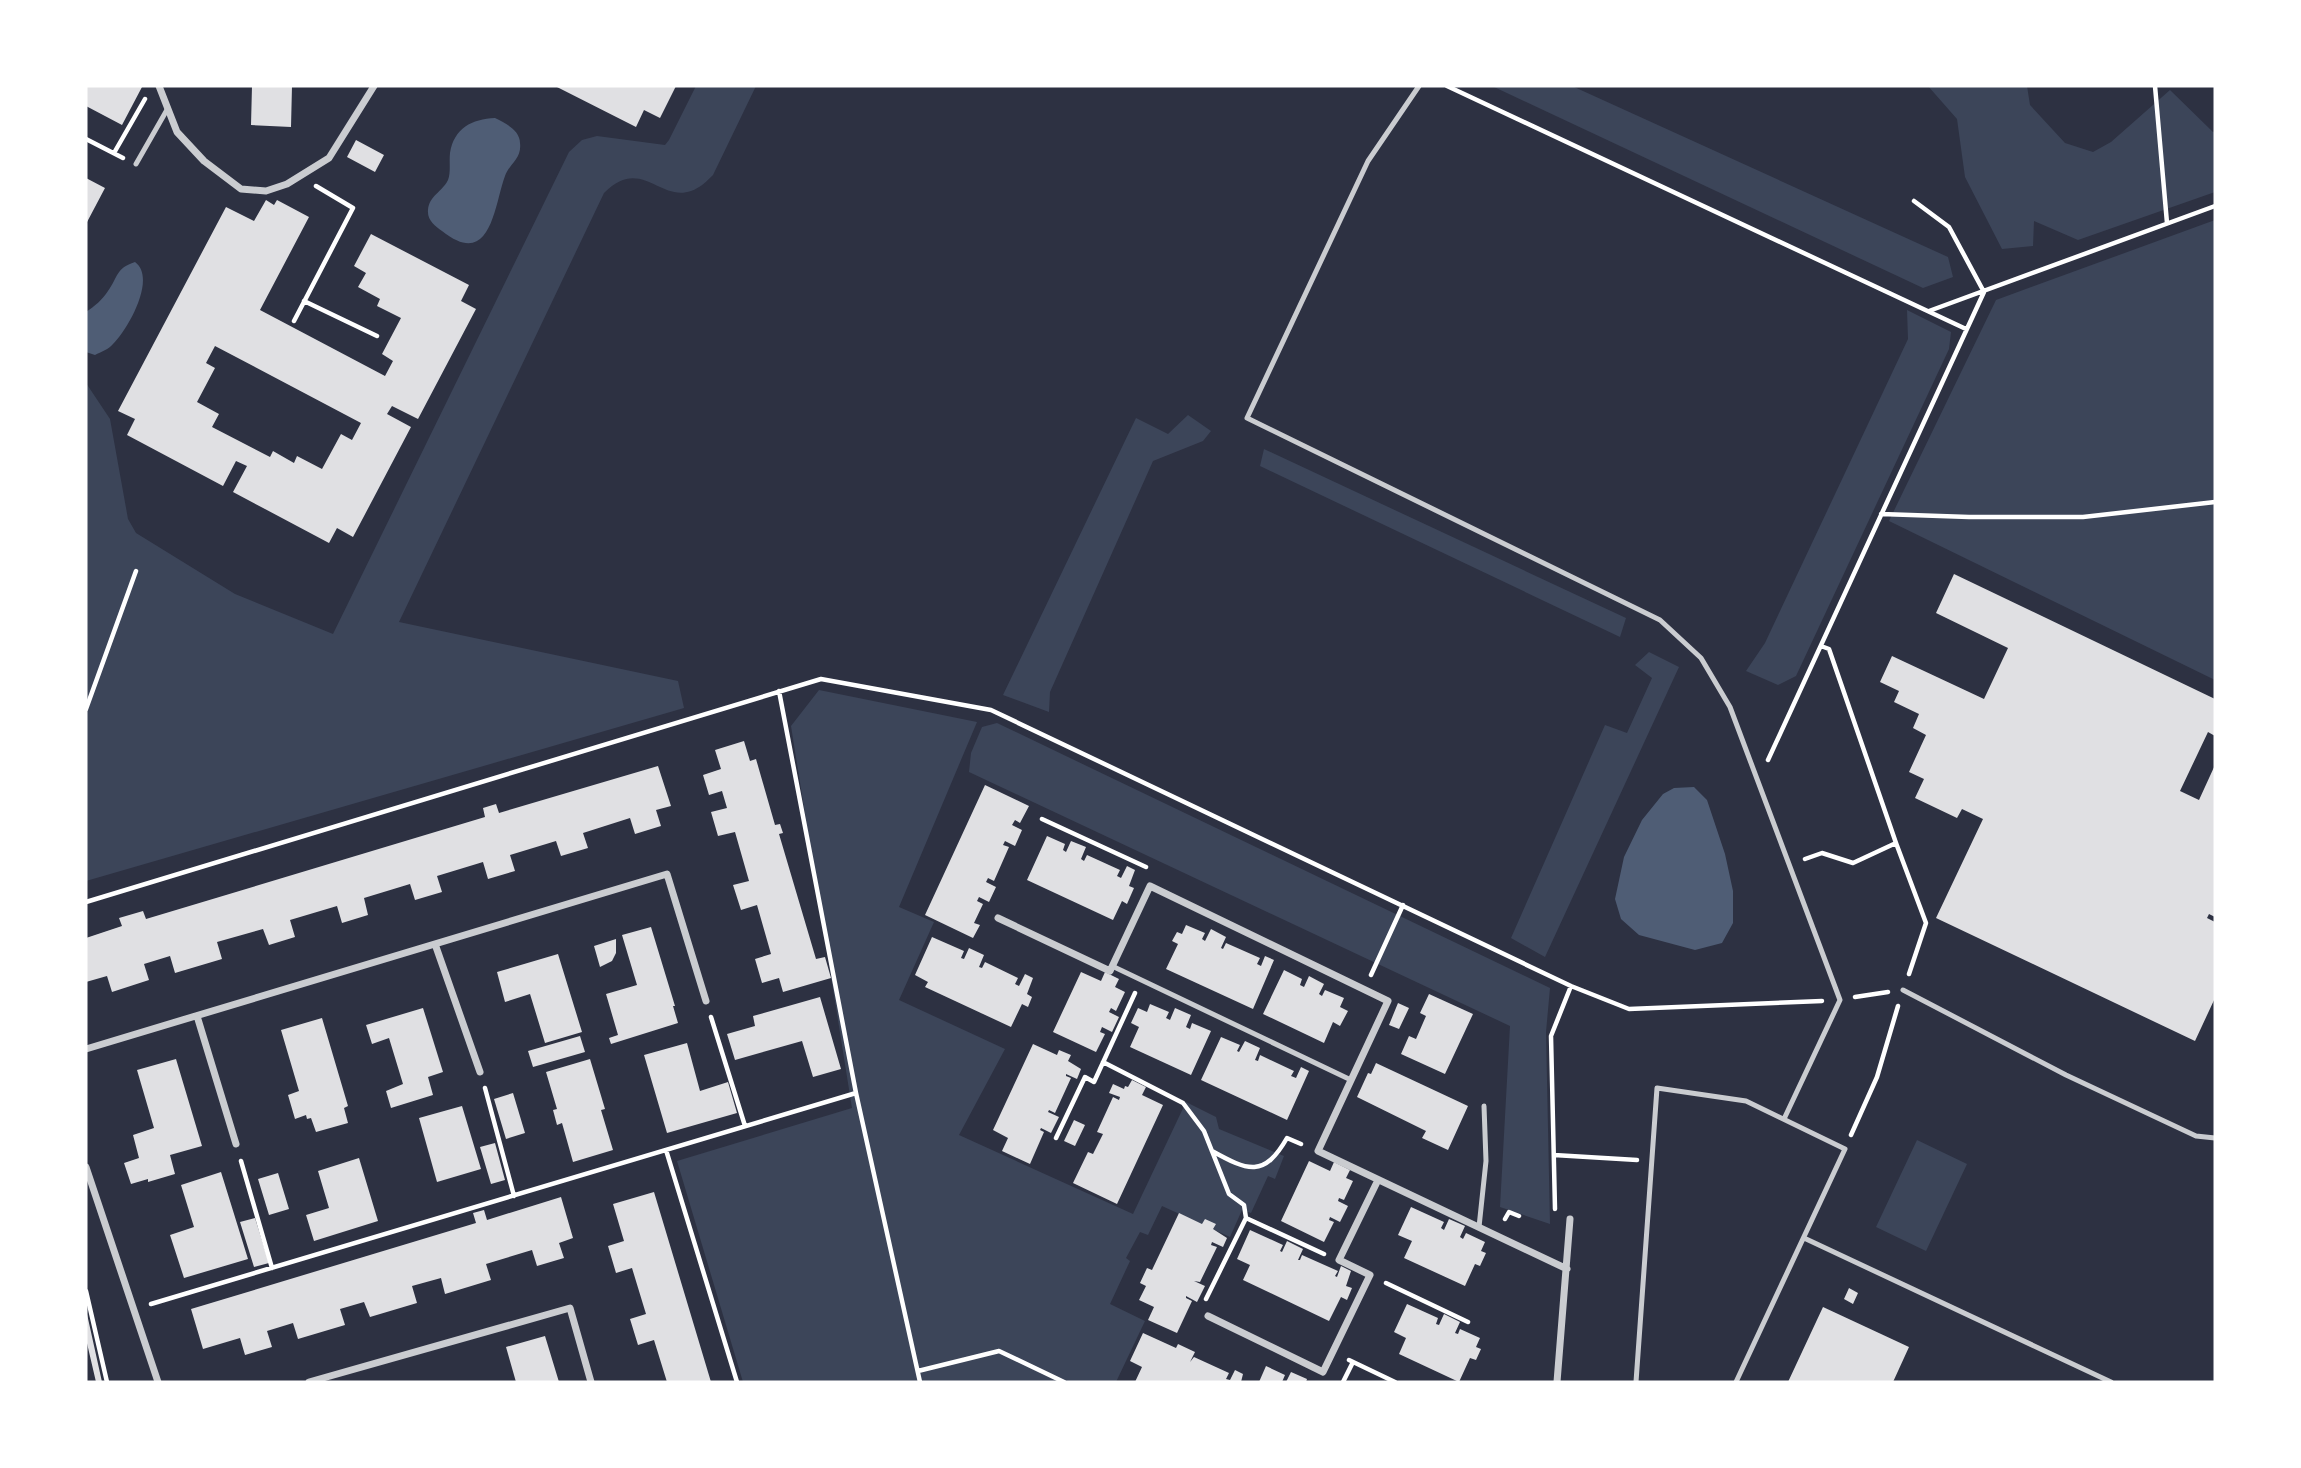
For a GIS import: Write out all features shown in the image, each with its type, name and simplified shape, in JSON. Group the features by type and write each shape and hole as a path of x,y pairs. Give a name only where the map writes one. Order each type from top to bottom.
{"street":[{"path":"159,86 177,132 204,161 241,189 266,191 287,184 329,158 374,86"},
{"path":"86,1049 667,874 706,1001"},
{"path":"998,918 1110,971 1150,886 1388,1001 1318,1151 1567,1269"},
{"path":"435,944 480,1072"},
{"path":"197,1016 236,1144"},
{"path":"86,1167 158,1382"},
{"path":"1208,1316 1323,1372 1370,1275 1339,1260 1378,1180"},
{"path":"1558,1382 1570,1219"},
{"path":"309,1382 332,1379 570,1308 591,1382"}],"lane":[{"path":"1419,86 1368,160 1247,418 1660,620 1701,658 1730,707 1840,1000 1784,1119"},
{"path":"136,164 168,108"},
{"path":"1112,966 1351,1080"},
{"path":"1903,990 2066,1075 2196,1136 2215,1138"},
{"path":"1636,1382 1657,1088 1746,1101 1844,1149 1736,1382"},
{"path":"1479,1227 1486,1161 1484,1106"},
{"path":"1804,1237 2111,1382"}],"path":[{"path":"1447,86 1967,329"},
{"path":"2155,86 2167,223"},
{"path":"114,153 149,93"},
{"path":"86,139 136,164"},
{"path":"294,321 352,208 299,176"},
{"path":"1914,201 1949,227 1984,292"},
{"path":"1929,311 2215,205"},
{"path":"1755,776 1763,770 1984,292"},
{"path":"304,301 377,336"},
{"path":"1881,514 2083,517 2215,502"},
{"path":"86,709 136,571"},
{"path":"1821,646 1829,649 1926,923 1877,1077 1844,1149"},
{"path":"86,902 821,679 991,710 1571,986 1629,1009 1840,1000 1903,990"},
{"path":"779,691 856,1093 920,1382"},
{"path":"1042,819 1156,872 1150,886"},
{"path":"1789,865 1822,853 1853,863 1896,843"},
{"path":"1364,990 1403,905"},
{"path":"1056,1138 1085,1077 1094,1082 1141,980"},
{"path":"1570,1219 1555,1214 1551,1036 1571,986"},
{"path":"706,1001 745,1126"},
{"path":"1103,1062 1183,1103 1204,1131 1229,1194 1244,1205 1246,1218 1199,1312 1208,1316"},
{"path":"480,1072 514,1196"},
{"path":"134,1309 856,1093"},
{"path":"1212,1151 1241,1167 1263,1166 1278,1154 1287,1138 1318,1151"},
{"path":"236,1144 272,1268"},
{"path":"666,1150 737,1382"},
{"path":"1554,1155 1652,1161"},
{"path":"1246,1218 1339,1260"},
{"path":"1370,1275 1468,1322"},
{"path":"86,1291 107,1382"},
{"path":"918,1371 999,1351 1065,1382"},
{"path":"1332,1353 1395,1382"},
{"path":"1343,1382 1353,1362"}],"shaded area":[{"path":"696,86 756,86 713,175 700,186 680,193 639,179 629,179 617,183 604,193 399,622 678,681 684,708 86,881 86,383 110,419 128,519 136,533 235,594 333,634 569,152 582,140 597,136 665,145"},
{"path":"1492,86 1572,86 1948,257 1953,277 1923,288"},
{"path":"1928,86 2027,86 2030,105 2065,143 2093,152 2111,142 2170,90 2215,131 2215,192 2078,240 2034,221 2033,246 2002,249 1965,177 1957,119"},
{"path":"495,118 518,134 519,153 505,176 488,229 481,239 471,243 458,241 432,222 428,214 429,205 448,180 450,153 455,137 465,126 479,120"},
{"path":"2215,220 2215,680 1889,521 1996,300"},
{"path":"135,262 143,279 142,291 132,316 109,347 95,355 86,352 86,312 103,297 121,270"},
{"path":"1907,310 1951,332 1949,349 1796,676 1778,685 1746,671 1765,643 1908,339"},
{"path":"1188,415 1211,431 1203,441 1153,461 1050,692 1049,712 1003,695 1136,418 1168,434"},
{"path":"1264,449 1626,618 1620,637 1260,466"},
{"path":"1649,652 1679,667 1545,957 1511,938 1605,725 1627,733 1652,678 1635,665"},
{"path":"819,690 977,722 899,907 934,922 899,1000 1005,1049 959,1135 1133,1214 1186,1102 1216,1117 1219,1129 1284,1156 1275,1179 1268,1176 1251,1213 1242,1210 1230,1237 1162,1206 1148,1235 1140,1232 1126,1258 1130,1261 1110,1304 1145,1321 1116,1382 743,1382 677,1161 852,1108 791,726"},
{"path":"997,723 1550,988 1546,1032 1550,1224 1500,1207 1510,1026 969,772 971,753 982,727"},
{"path":"1694,787 1707,800 1725,854 1733,891 1733,923 1722,943 1695,950 1639,935 1621,919 1615,899 1624,857 1642,820 1663,794 1674,788"},
{"path":"1917,1140 1967,1164 1926,1251 1876,1227"}],"building":[{"path":"86,86 142,87 122,125 86,106"},
{"path":"252,86 292,86 291,127 251,125"},
{"path":"555,86 676,86 660,118 644,110 636,127"},
{"path":"356,140 384,155 375,172 347,157"},
{"path":"86,178 105,188 86,224"},
{"path":"266,200 274,205 277,200 309,217 260,310 385,376 393,361 382,354 401,318 377,306 380,299 358,287 366,273 354,266 371,234 469,285 461,301 476,309 418,419 392,406 387,414 411,427 353,537 337,528 329,543 233,492 247,466 236,461 223,486 127,435 135,419 118,411 226,207 254,221","holes":["215,346 361,423 352,440 341,434 322,469 297,456 294,463 273,451 270,457 212,427 219,414 197,402 215,368 206,363"]},
{"path":"1954,574 2215,699 2215,736 2208,732 2180,791 2199,800 2215,765 2215,917 2209,914 2207,918 2215,922 2215,998 2195,1041 1936,918 1983,819 1962,809 1957,818 1915,798 1924,779 1909,772 1926,735 1913,728 1919,714 1894,702 1899,691 1880,682 1892,656 1984,699 2008,648 1936,613"},
{"path":"744,741 750,761 756,759 775,825 780,824 783,833 779,834 816,959 825,957 831,978 783,992 779,978 762,983 755,959 771,954 757,905 741,910 733,885 749,881 735,832 718,836 711,812 727,808 722,791 709,795 703,775 721,769 715,750"},
{"path":"658,766 671,806 656,810 661,826 635,834 630,818 583,833 588,848 561,856 556,841 510,855 515,871 488,879 483,862 437,876 442,892 415,900 410,884 364,898 368,915 342,923 337,906 290,920 295,937 269,945 263,929 217,942 222,959 175,973 170,956 144,964 149,980 112,992 107,976 86,982 86,938 122,926 119,918 143,911 146,919 485,817 483,808 496,804 499,813"},
{"path":"985,785 1029,806 1020,823 1015,820 1012,825 1022,830 1015,846 1005,841 1003,845 1009,847 994,881 988,878 986,882 996,887 989,902 979,897 977,901 983,904 974,923 980,925 973,938 925,915"},
{"path":"1047,836 1065,844 1063,850 1066,852 1071,841 1086,847 1081,859 1084,861 1087,855 1120,870 1117,876 1121,878 1127,866 1135,870 1129,886 1134,888 1127,904 1122,901 1113,920 1027,880"},
{"path":"1186,925 1205,933 1202,939 1205,941 1211,929 1226,937 1221,948 1223,949 1226,943 1260,958 1257,964 1261,966 1265,956 1274,960 1253,1009 1166,969 1178,944 1172,941 1177,932 1182,934"},
{"path":"651,927 678,1023 611,1044 609,1038 618,1035 606,994 637,985 622,935"},
{"path":"932,937 964,951 961,958 964,959 969,948 984,955 979,967 982,968 985,962 1018,978 1015,984 1019,986 1025,974 1033,978 1027,994 1032,997 1028,1007 1022,1004 1011,1027 925,987 928,982 915,975"},
{"path":"616,939 616,953 612,961 600,967 594,946"},
{"path":"558,954 582,1032 545,1043 530,994 505,1002 497,972"},
{"path":"1284,970 1302,979 1300,985 1304,987 1309,976 1324,984 1319,994 1322,996 1325,990 1344,998 1340,1007 1348,1011 1340,1026 1333,1022 1324,1043 1263,1014"},
{"path":"1081,972 1101,981 1105,972 1119,979 1115,987 1125,992 1116,1011 1111,1008 1109,1012 1119,1017 1112,1032 1102,1027 1100,1032 1105,1034 1096,1052 1053,1032"},
{"path":"1429,994 1473,1014 1445,1074 1401,1054 1409,1036 1416,1039 1426,1016 1420,1013"},
{"path":"820,997 841,1069 813,1077 802,1041 735,1060 727,1034 755,1026 753,1016"},
{"path":"1398,1003 1409,1008 1399,1029 1389,1025"},
{"path":"1150,1004 1169,1012 1166,1018 1170,1020 1175,1008 1191,1015 1186,1027 1190,1029 1192,1023 1211,1031 1191,1075 1130,1047 1139,1027 1131,1023 1138,1008 1147,1012"},
{"path":"423,1008 443,1072 428,1077 433,1095 391,1108 386,1091 403,1084 389,1038 372,1044 366,1025"},
{"path":"322,1018 348,1106 344,1108 348,1123 316,1132 311,1118 307,1119 306,1115 295,1119 288,1095 299,1091 281,1030"},
{"path":"580,1036 585,1052 533,1067 528,1051"},
{"path":"1221,1037 1240,1045 1237,1051 1239,1052 1245,1041 1260,1048 1255,1060 1258,1061 1260,1055 1294,1071 1291,1076 1296,1078 1301,1067 1309,1071 1287,1120 1201,1080"},
{"path":"687,1043 700,1091 728,1082 737,1113 667,1133 644,1055"},
{"path":"1033,1044 1057,1055 1059,1050 1071,1055 1068,1061 1081,1069 1077,1079 1066,1074 1071,1078 1055,1113 1049,1110 1048,1112 1059,1117 1051,1133 1041,1128 1044,1132 1030,1164 1002,1151 1008,1138 993,1130"},
{"path":"176,1059 202,1146 170,1155 175,1174 131,1184 124,1163 139,1158 133,1135 154,1128 137,1070"},
{"path":"590,1059 605,1109 601,1110 613,1150 573,1162 562,1123 557,1125 553,1110 557,1109 546,1072"},
{"path":"1376,1063 1468,1106 1448,1150 1422,1138 1426,1131 1357,1097 1368,1073 1371,1074"},
{"path":"1132,1080 1146,1087 1142,1095 1163,1105 1117,1204 1073,1183 1088,1152 1093,1154 1103,1134 1097,1132 1113,1097 1119,1100 1120,1097 1109,1093 1113,1084 1124,1089"},
{"path":"513,1093 525,1133 506,1139 494,1099"},
{"path":"462,1106 481,1169 437,1182 419,1118"},
{"path":"1074,1120 1085,1125 1075,1146 1064,1141"},
{"path":"495,1143 505,1180 491,1184 480,1147"},
{"path":"359,1158 378,1221 314,1241 306,1215 329,1208 318,1171"},
{"path":"1309,1161 1330,1171 1334,1162 1350,1170 1346,1178 1353,1181 1344,1200 1339,1198 1338,1201 1348,1206 1340,1222 1330,1217 1329,1220 1334,1222 1324,1242 1281,1221"},
{"path":"221,1172 248,1259 184,1278 170,1235 194,1227 181,1185"},
{"path":"278,1173 289,1209 269,1215 258,1179"},
{"path":"654,1192 711,1382 667,1382 654,1340 638,1345 630,1319 646,1314 632,1268 616,1273 608,1246 624,1241 613,1204"},
{"path":"561,1197 573,1238 559,1243 564,1258 537,1266 532,1250 486,1264 491,1280 445,1294 441,1278 412,1286 417,1303 370,1317 364,1302 340,1309 345,1325 298,1339 293,1323 267,1331 272,1347 245,1355 240,1338 203,1349 191,1309 476,1223 473,1213 484,1210 487,1220"},
{"path":"1411,1207 1444,1222 1441,1228 1444,1230 1449,1219 1465,1226 1460,1237 1463,1239 1466,1233 1485,1242 1481,1251 1486,1253 1480,1266 1475,1264 1465,1286 1404,1258 1412,1241 1398,1235"},
{"path":"1179,1213 1202,1224 1205,1219 1216,1224 1213,1229 1227,1238 1223,1247 1212,1242 1211,1245 1217,1247 1200,1282 1194,1281 1205,1286 1197,1302 1186,1296 1192,1301 1177,1333 1148,1320 1154,1307 1139,1300 1146,1286 1140,1283 1147,1268 1152,1270"},
{"path":"255,1218 269,1263 254,1267 240,1222"},
{"path":"1250,1230 1283,1245 1280,1251 1282,1252 1287,1241 1303,1249 1298,1260 1302,1255 1338,1271 1335,1276 1337,1277 1341,1266 1351,1271 1346,1286 1352,1288 1347,1300 1341,1297 1329,1321 1243,1280 1250,1265 1237,1259"},
{"path":"1849,1288 1858,1293 1853,1304 1844,1299"},
{"path":"1407,1304 1438,1318 1436,1324 1439,1325 1444,1314 1460,1322 1455,1333 1458,1334 1460,1329 1480,1338 1476,1347 1481,1349 1476,1360 1470,1358 1459,1382 1399,1354 1406,1338 1394,1332"},
{"path":"1823,1307 1909,1347 1893,1382 1788,1382"},
{"path":"86,1314 102,1382 96,1382 86,1339"},
{"path":"1143,1333 1176,1348 1178,1344 1195,1352 1190,1362 1194,1357 1229,1373 1226,1379 1230,1380 1235,1370 1243,1374 1241,1382 1135,1382 1142,1367 1130,1361"},
{"path":"545,1336 559,1382 516,1382 506,1347"},
{"path":"1266,1366 1285,1375 1282,1382 1259,1382"},
{"path":"1291,1372 1307,1379 1306,1382 1286,1382"}]}
